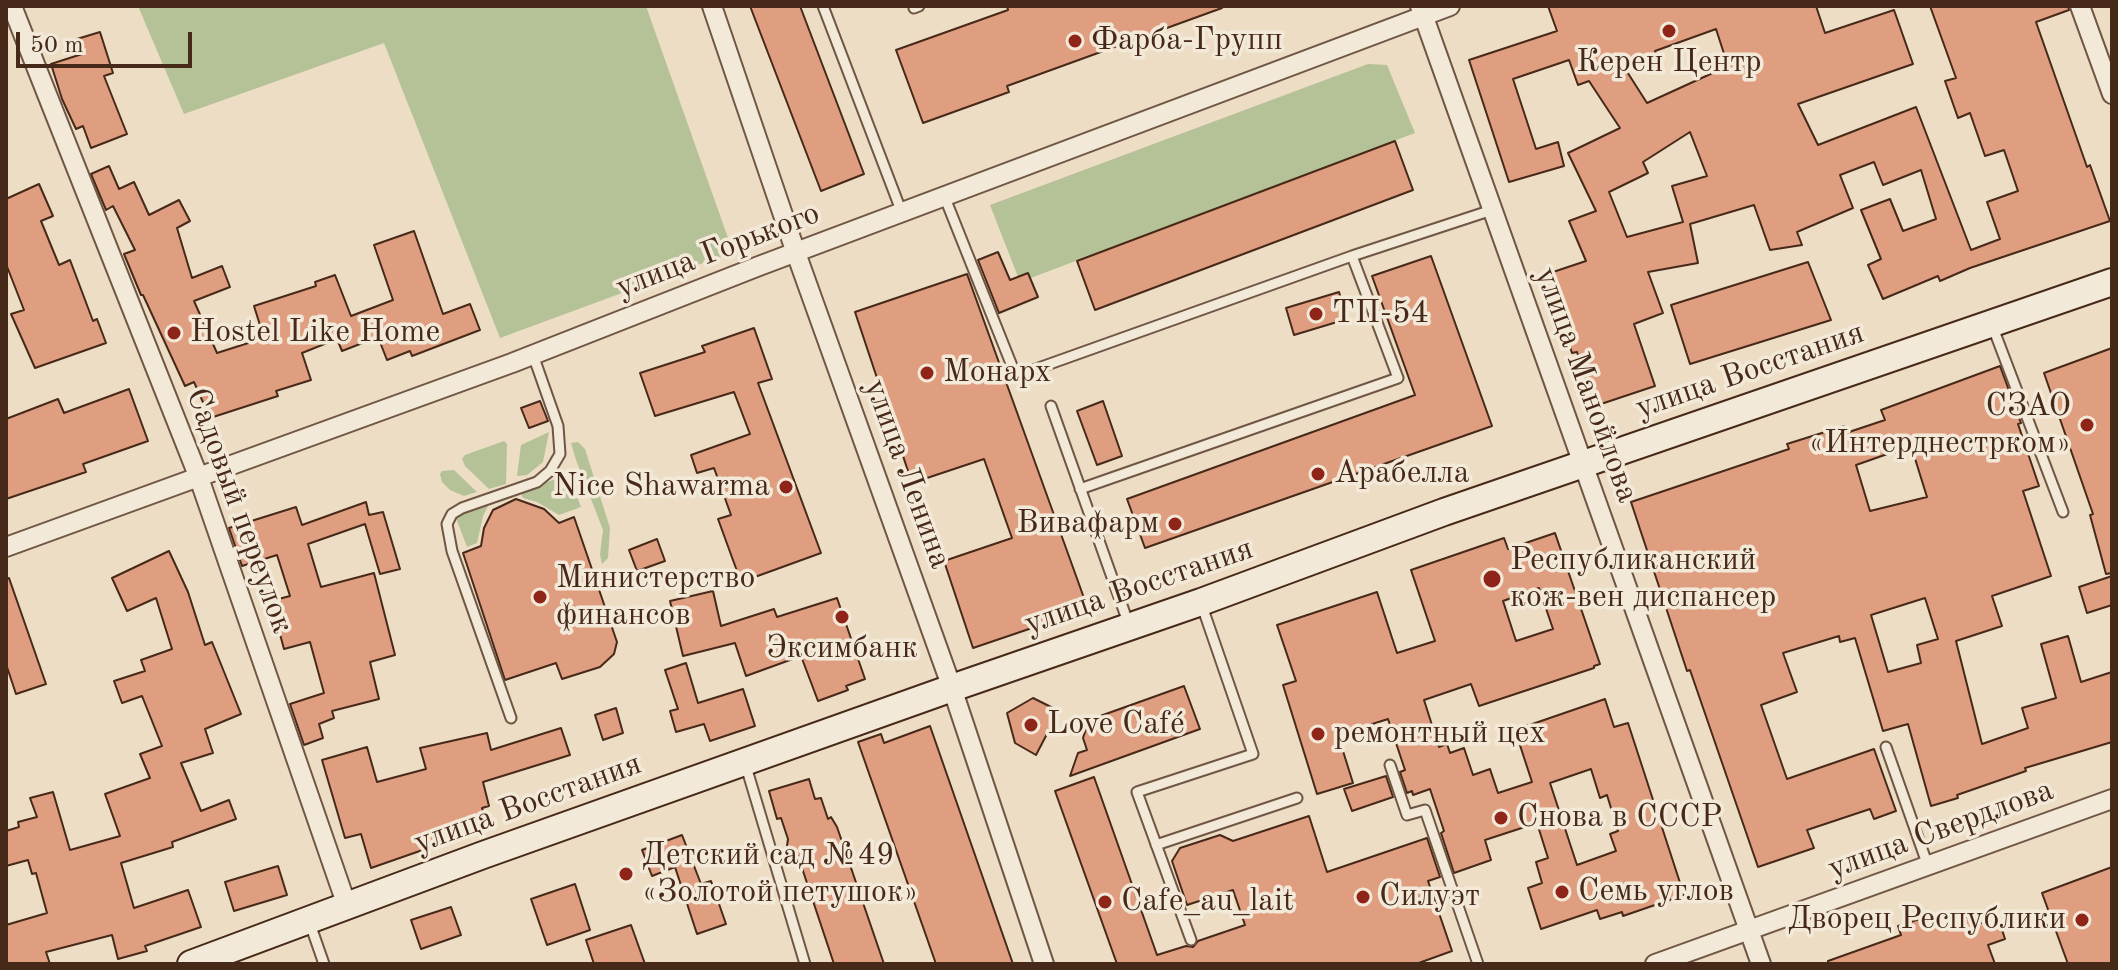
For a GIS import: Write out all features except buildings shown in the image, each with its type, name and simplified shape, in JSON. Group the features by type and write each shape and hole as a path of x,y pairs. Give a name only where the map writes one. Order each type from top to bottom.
{"street":[{"name":"Садовый переулок","path":"12,6 199,478 347,906"},
{"name":"улица Ленина","path":"712,6 796,253 952,688 1044,964"},
{"name":"улица Горького","path":"6,547 533,355 945,198 1421,11 1450,6"},
{"path":"2080,6 2112,94"},
{"name":"улица Манойлова","path":"1421,11 1761,964"},
{"name":"улица Восстания","path":"191,964 952,688 1130,628 1444,512 2112,282"},
{"name":"улица Свердлова","path":"1655,964 2112,799"}],"lane":[{"path":"823,6 902,213"},
{"path":"945,198 1016,376 1352,256 1492,210"},
{"path":"1080,489 1398,378 1352,256"},
{"path":"1992,324 2063,512"},
{"path":"511,718 452,551 447,524 452,514 462,508 537,482 550,471 560,454 558,426 533,355"},
{"path":"1051,406 1130,628"},
{"path":"1191,940 1137,792 1253,754 1201,602"},
{"path":"1886,747 1928,866"},
{"path":"745,763 805,964"},
{"path":"1390,765 1407,815 1425,810 1478,964"},
{"path":"1156,845 1297,798"},
{"path":"309,921 324,964"}],"green space":[{"path":"138,6 646,6 733,252 500,338 384,43 184,114"},
{"path":"1368,64 1387,65 1415,133 1020,282 990,205"},
{"path":"549,432 543,462 527,475 517,476 521,445"},
{"path":"504,441 507,444 506,484 489,489 465,466 462,459 465,455"},
{"path":"578,442 585,449 610,528 608,558 602,564 603,530 571,443"},
{"path":"454,470 477,492 464,496 450,490 442,482 440,474"},
{"path":"570,477 581,507 559,515 523,498 520,491"},
{"path":"489,504 477,543 467,547 457,514"}],"place":[{"name":"Керен Центр","path":"1669,31"},
{"name":"Фарба-Групп","path":"1075,41"},
{"name":"ТП-54","path":"1316,314"},
{"name":"Hostel Like Home","path":"174,333"},
{"name":"Монарх","path":"927,373"},
{"name":"СЗАО «Интерднестрком»","path":"2087,425"},
{"name":"Арабелла","path":"1318,474"},
{"name":"Nice Shawarma","path":"786,487"},
{"name":"Вивафарм","path":"1175,524"},
{"name":"Республиканский кож-вен диспансер","path":"1492,579"},
{"name":"Министерство финансов","path":"540,597"},
{"name":"Эксимбанк","path":"842,617"},
{"name":"Love Сafé","path":"1031,725"},
{"name":"ремонтный цех","path":"1318,734"},
{"name":"Снова в СССР","path":"1501,818"},
{"name":"Детский сад №49 «Золотой петушок»","path":"626,874"},
{"name":"Семь углов","path":"1562,892"},
{"name":"Силуэт","path":"1363,897"},
{"name":"Cafe_au_lait","path":"1105,902"},
{"name":"Дворец Республики","path":"2082,920"}]}
